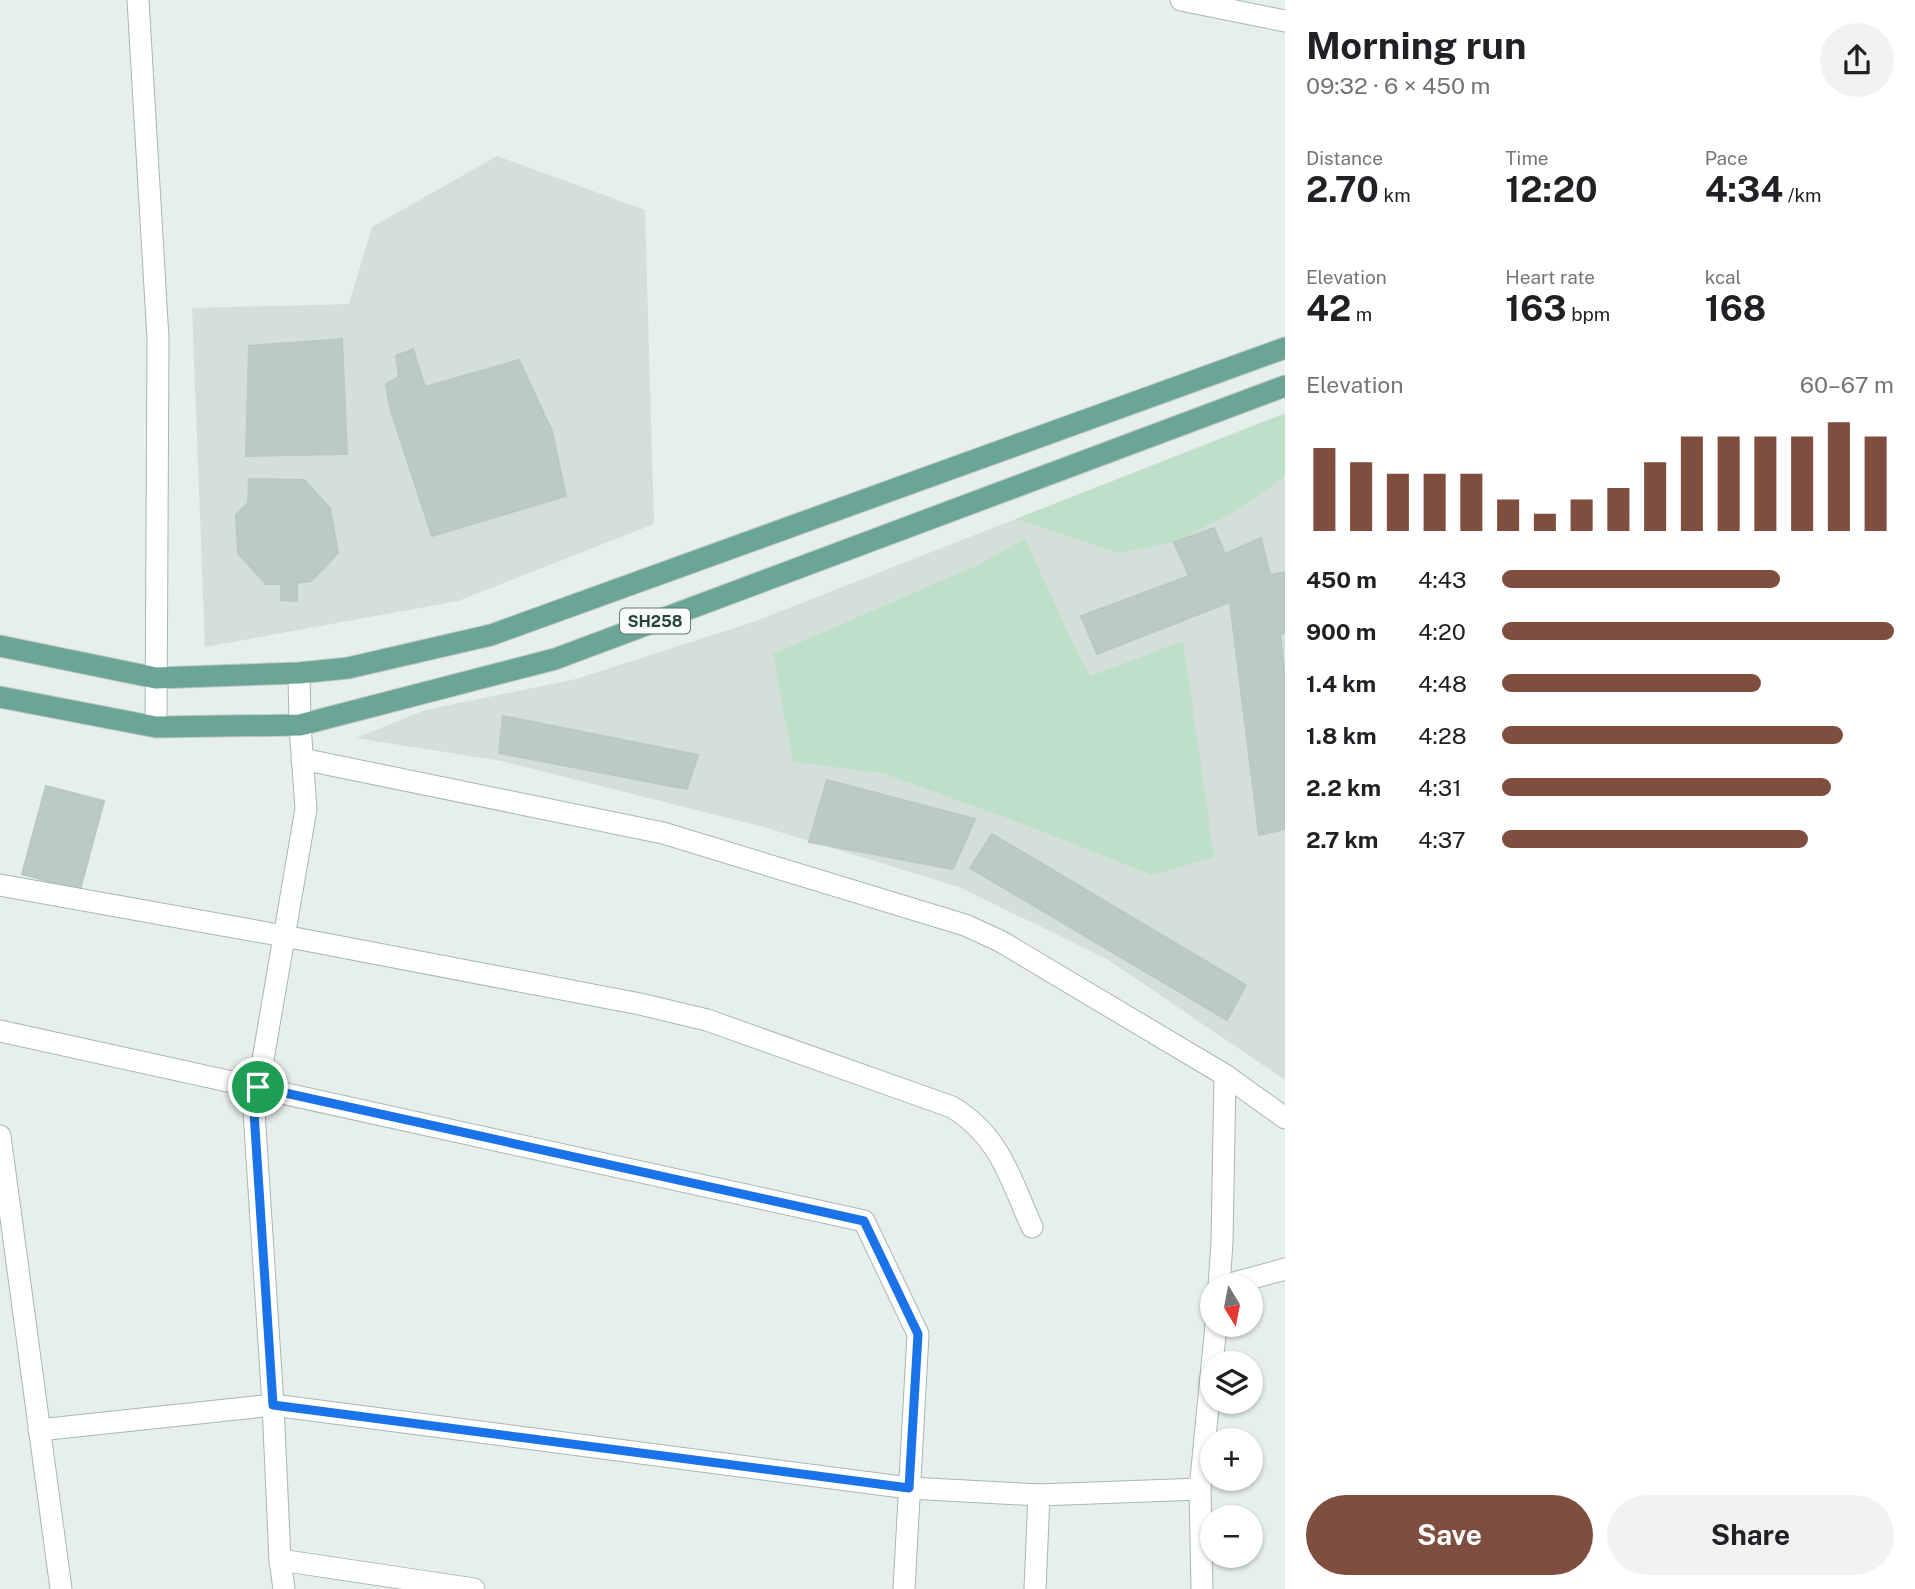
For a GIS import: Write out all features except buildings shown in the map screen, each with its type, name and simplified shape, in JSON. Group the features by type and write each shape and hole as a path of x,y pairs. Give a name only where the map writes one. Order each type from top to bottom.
{"main road":[{"name":"SH258","path":"0,646 156,678 299,673 348,668 491,635 1285,348"},
{"name":"SH258","path":"0,698 156,727 300,725 555,659 1285,386"}],"street":[{"path":"138,0 158,338 156,727"},
{"path":"1181,0 1285,21"},
{"path":"284,1589 279,1560 273,1405 254,1112 306,809 299,673"},
{"path":"302,758 663,833 965,925 1000,941 1225,1075 1285,1118"},
{"path":"0,885 589,993 708,1020 952,1107 972,1119 994,1144 1032,1227"},
{"path":"0,1031 864,1221 918,1334 904,1589"},
{"path":"1221,1274 1225,1075"},
{"path":"0,1136 61,1589"},
{"path":"1264,1275 1285,1269"},
{"path":"1206,1428 1215,1337"},
{"path":"39,1430 273,1405 909,1488 1039,1495 1200,1489"},
{"path":"1200,1491 1202,1589"},
{"path":"1035,1589 1039,1495"},
{"path":"279,1560 474,1589"}],"shaded area":[{"path":"497,156 645,210 654,524 458,601 205,647 192,308 349,304 372,227"},
{"path":"1285,413 1285,1080 1107,959 959,887 760,826 501,761 356,738 425,710 576,679 753,622"}],"green space":[{"path":"1285,414 1285,476 1238,510 1174,542 1119,553 1016,519"},
{"path":"1025,539 1091,676 1183,641 1214,857 1153,875 882,773 793,762 773,654 978,565"}],"route":[{"path":"258,1087 864,1221 918,1334 909,1488 273,1405 254,1112 258,1087"}]}
